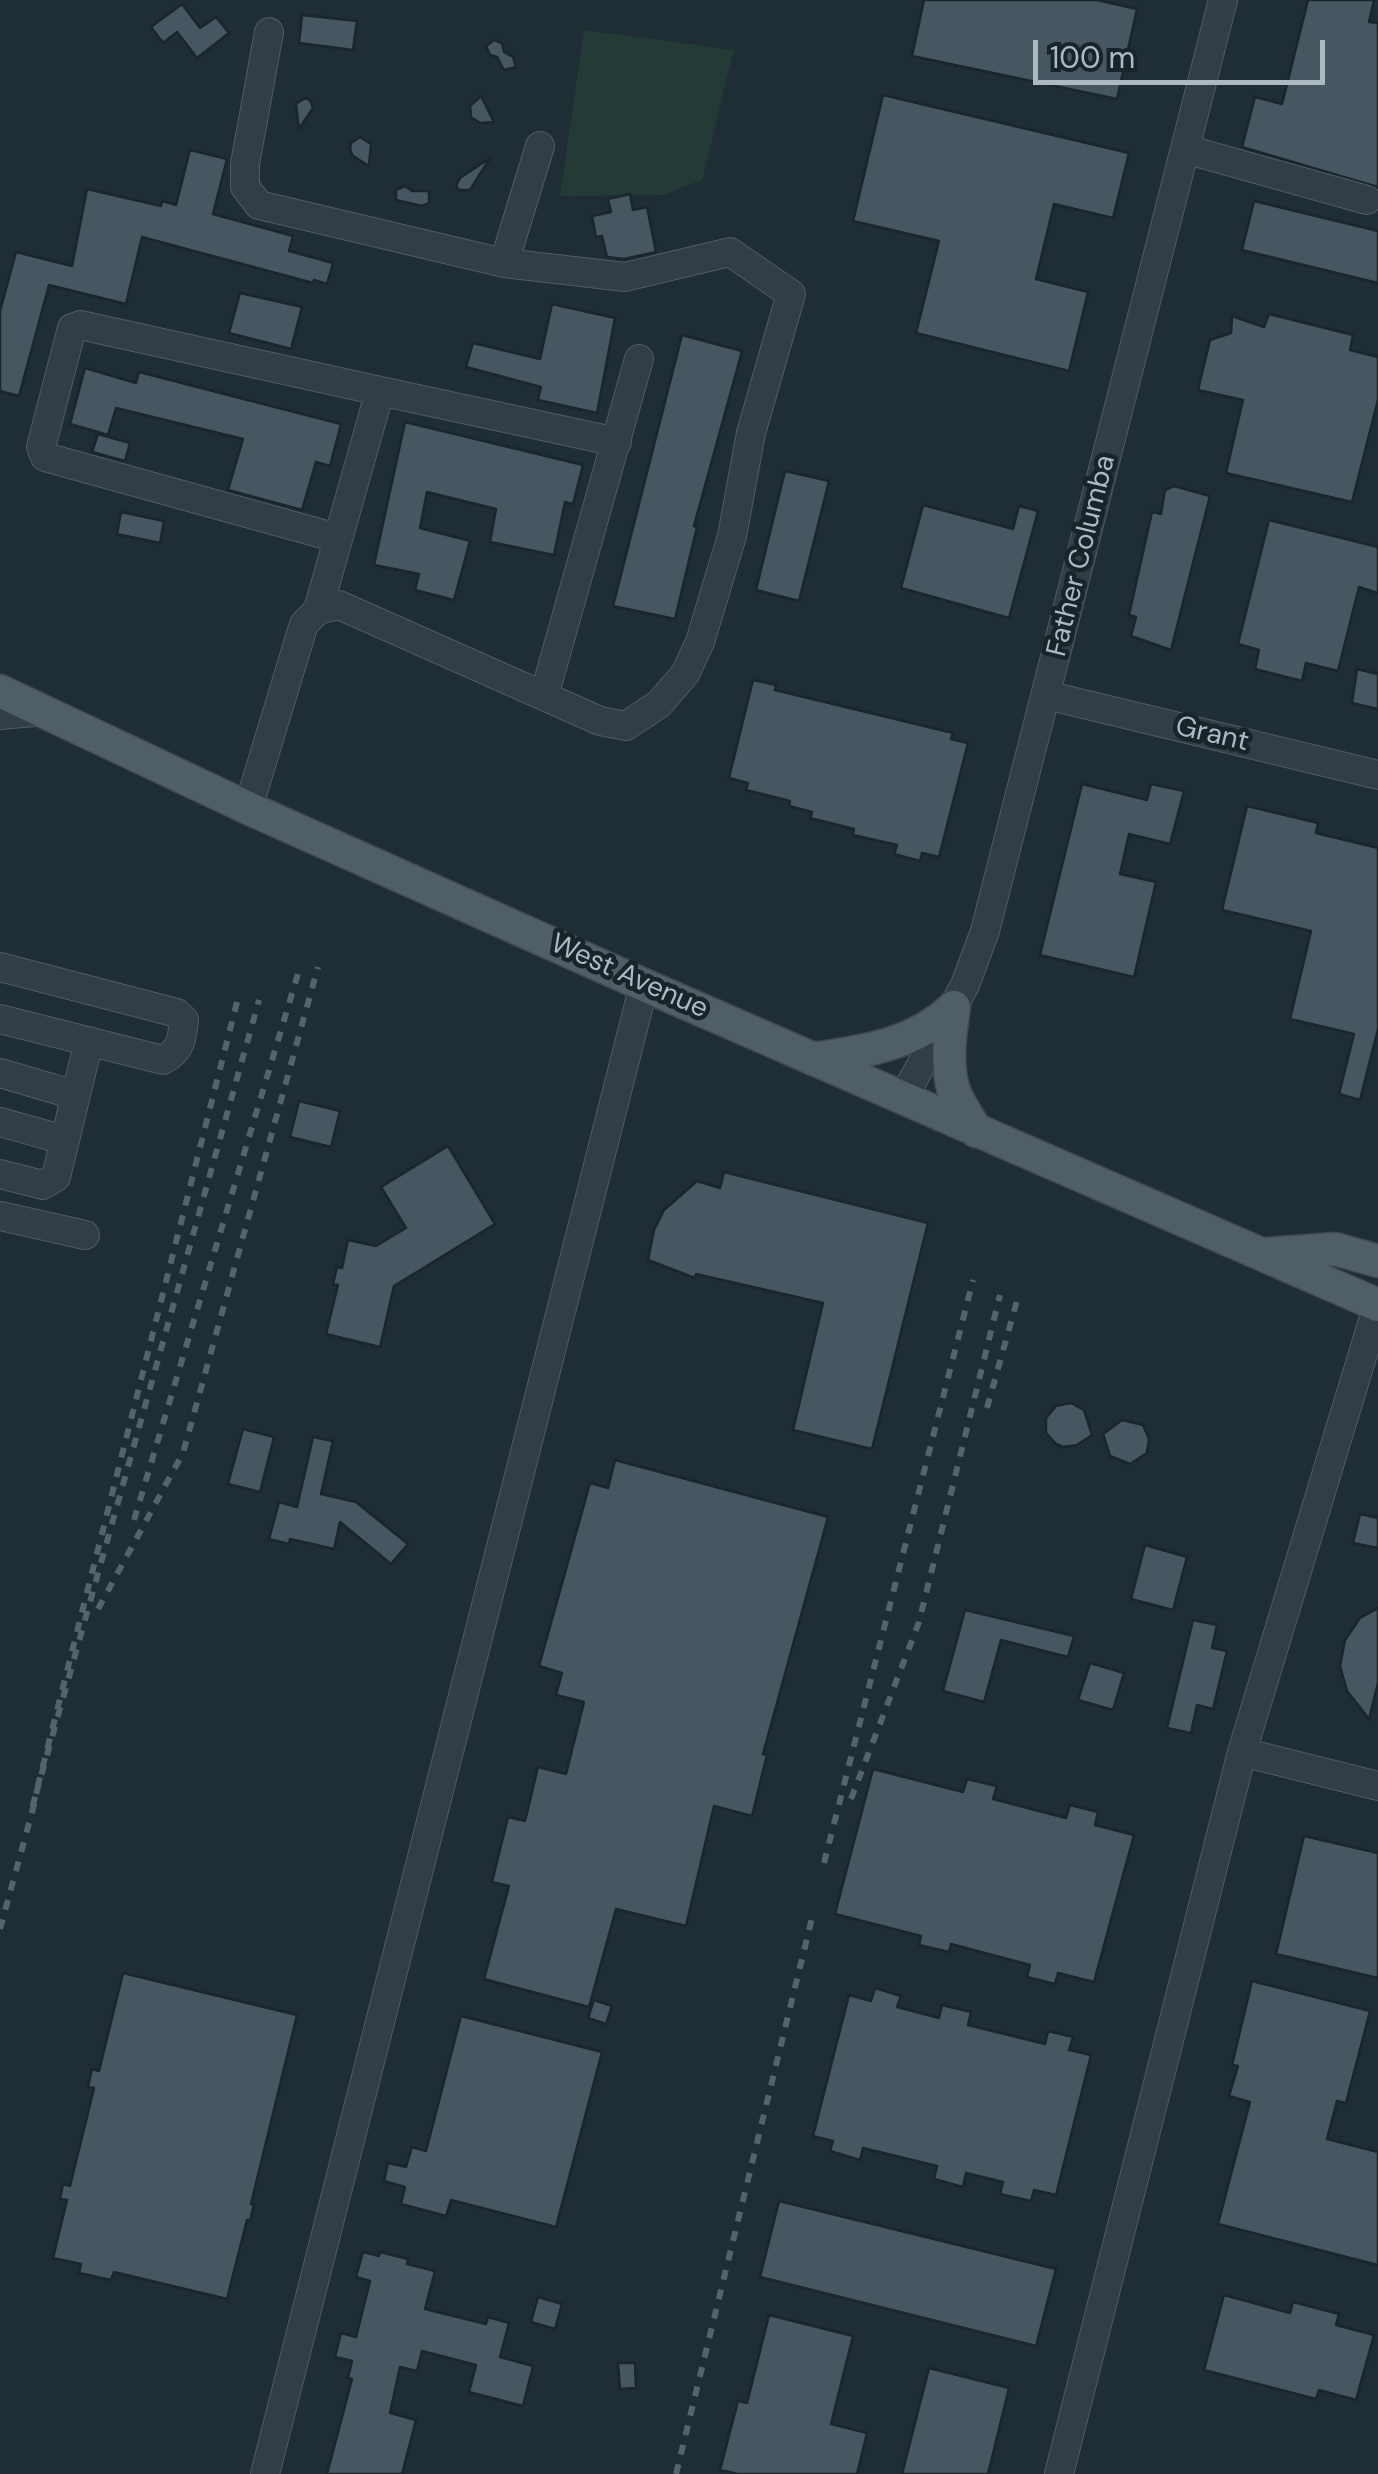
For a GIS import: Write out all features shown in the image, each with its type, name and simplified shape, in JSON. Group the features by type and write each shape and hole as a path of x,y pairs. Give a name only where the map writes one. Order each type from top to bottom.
{"main road":[{"name":"West Avenue","path":"0,692 644,985 1378,1305"},
{"path":"812,1059 900,1042 923,1032 954,1006"},
{"path":"954,1006 949,1038 951,1074 954,1090 976,1131"},
{"name":"West Avenue","path":"1262,1254 1335,1249 1378,1261"}],"street":[{"name":"Father Columba","path":"903,1098 954,1006 976,961 985,931 1223,0"},
{"path":"269,32 245,164 246,187 260,205 504,263 625,278 730,252 792,294 751,433 732,536 700,642 685,674 658,704 626,726 600,721 340,606 318,610"},
{"path":"504,263 540,146"},
{"path":"1185,149 1368,200"},
{"path":"336,538 45,456 40,447 72,328 77,324 617,442"},
{"path":"544,696 639,359"},
{"path":"248,808 304,624 318,610 380,392"},
{"name":"Grant","path":"1046,695 1378,775"},
{"path":"0,715 46,711"},
{"path":"0,967 177,1012 184,1020 176,1053 164,1060 0,1019"},
{"path":"265,2474 644,985"},
{"path":"0,1174 43,1185 56,1176 89,1041"},
{"path":"0,1073 75,1095"},
{"path":"0,1122 64,1140"},
{"path":"0,1216 85,1235"},
{"path":"1059,2474 1242,1752 1378,1305"},
{"path":"1242,1752 1378,1786"}],"green space":[{"path":"584,30 734,50 702,180 664,195 560,196"}],"building":[{"path":"924,0 1097,0 1137,9 1117,99 912,56"},
{"path":"1308,0 1374,0 1369,22 1378,23 1378,187 1242,147 1255,97 1282,104"},
{"path":"182,4 200,28 216,17 229,33 197,58 177,32 163,43 151,27"},
{"path":"302,15 357,21 353,50 299,43"},
{"path":"494,40 502,43 516,67 504,70 497,57 490,55 486,46"},
{"path":"883,95 1129,153 1113,218 1054,204 1036,279 1088,292 1069,371 916,333 939,241 853,221"},
{"path":"481,96 494,122 480,123 471,117 470,106"},
{"path":"305,98 313,108 299,129 296,104"},
{"path":"360,137 371,144 369,166 350,150 351,143"},
{"path":"190,150 227,159 213,214 293,236 289,251 333,263 327,284 142,237 126,304 49,285 19,396 0,391 0,311 16,252 72,266 87,189 161,206 162,201 176,205"},
{"path":"490,158 470,190 459,190 456,186 460,178"},
{"path":"405,186 412,191 429,191 429,203 422,206 396,200 396,190"},
{"path":"630,194 633,210 647,207 656,252 624,259 607,257 602,236 596,237 592,216 611,212 608,199"},
{"path":"1254,201 1378,231 1378,283 1242,250"},
{"path":"240,293 302,307 291,349 229,333"},
{"path":"552,304 615,318 597,413 538,400 541,387 466,367 473,343 540,359"},
{"path":"1269,314 1353,335 1350,350 1378,357 1378,400 1352,502 1226,473 1243,400 1198,390 1210,340 1231,333 1232,316 1264,327"},
{"path":"682,335 742,351 694,526 697,527 675,619 613,606"},
{"path":"85,368 136,383 139,372 341,424 330,466 316,462 302,510 228,490 243,439 116,408 108,435 70,424"},
{"path":"405,422 583,465 573,504 565,502 554,555 490,542 496,509 427,492 420,528 470,541 454,600 415,590 419,574 374,565"},
{"path":"98,434 130,443 125,461 92,452"},
{"path":"785,471 829,481 799,601 756,590"},
{"path":"1174,486 1210,496 1171,650 1131,636 1136,617 1129,615 1152,512 1161,514 1165,490"},
{"path":"923,505 1013,529 1019,506 1038,511 1009,618 901,588"},
{"path":"121,512 164,521 160,543 117,534"},
{"path":"1269,520 1378,547 1378,593 1359,587 1338,671 1306,663 1302,681 1255,669 1259,650 1238,644"},
{"path":"1357,669 1378,674 1378,709 1352,703"},
{"path":"753,680 776,685 775,690 953,733 951,739 968,743 939,857 922,853 920,861 894,854 897,845 853,835 854,829 810,818 812,812 789,806 790,801 746,790 748,783 729,778"},
{"path":"1082,784 1147,800 1151,784 1184,791 1170,844 1129,834 1120,874 1156,882 1134,977 1040,955"},
{"path":"1247,806 1318,823 1316,833 1378,848 1378,1029 1360,1100 1339,1094 1354,1034 1290,1019 1311,931 1222,910"},
{"path":"299,1101 340,1111 331,1147 290,1137"},
{"path":"448,1146 495,1224 394,1286 380,1347 326,1334 338,1285 333,1284 337,1267 342,1268 348,1240 376,1246 406,1228 381,1187"},
{"path":"724,1172 928,1223 872,1449 793,1430 823,1303 696,1274 695,1278 648,1260 654,1230 664,1210 697,1181 720,1188"},
{"path":"1071,1403 1084,1410 1092,1435 1077,1445 1063,1447 1046,1433 1046,1418 1056,1406"},
{"path":"1122,1420 1143,1425 1149,1439 1147,1453 1130,1464 1110,1456 1103,1434"},
{"path":"243,1429 274,1437 260,1492 228,1484"},
{"path":"313,1437 333,1441 321,1494 356,1502 408,1544 391,1564 340,1522 334,1549 290,1539 289,1544 269,1539 279,1502 297,1507"},
{"path":"615,1460 828,1517 763,1754 767,1755 752,1816 714,1806 686,1926 616,1909 589,2007 484,1979 509,1886 492,1882 508,1817 525,1821 538,1767 566,1774 584,1702 556,1695 562,1673 539,1666 590,1483 608,1488"},
{"path":"1360,1514 1378,1518 1378,1548 1353,1543"},
{"path":"1145,1545 1187,1557 1173,1610 1131,1599"},
{"path":"1378,1608 1378,1683 1369,1719 1347,1691 1340,1666 1345,1640 1360,1618"},
{"path":"965,1610 1074,1636 1068,1657 1001,1640 984,1702 943,1691"},
{"path":"1193,1620 1217,1625 1212,1648 1227,1651 1213,1709 1197,1705 1191,1733 1167,1728"},
{"path":"1090,1663 1124,1673 1113,1710 1078,1700"},
{"path":"873,1769 963,1792 967,1779 997,1786 993,1799 1066,1818 1070,1805 1098,1812 1095,1825 1134,1835 1094,1982 1058,1973 1055,1984 1027,1977 1030,1965 951,1944 949,1952 919,1945 921,1936 835,1914"},
{"path":"1304,1836 1378,1853 1378,1978 1276,1954"},
{"path":"123,1973 297,2015 250,2221 247,2220 227,2299 114,2272 111,2280 79,2273 81,2264 53,2258 67,2200 60,2199 63,2184 70,2186 94,2088 88,2087 92,2069 99,2071"},
{"path":"1252,1981 1370,2011 1346,2103 1337,2101 1327,2139 1378,2152 1378,2265 1218,2224 1250,2102 1229,2096 1238,2066 1232,2065"},
{"path":"875,1988 901,1996 897,2007 939,2018 942,2005 971,2012 968,2025 1045,2044 1048,2031 1073,2037 1069,2050 1091,2055 1056,2195 1034,2190 1031,2201 1000,2194 1003,2182 966,2173 963,2187 934,2179 937,2166 863,2148 860,2160 830,2151 833,2141 813,2136 849,1995 871,2001"},
{"path":"594,2000 612,2006 606,2024 588,2018"},
{"path":"461,2016 602,2052 556,2227 451,2200 446,2216 401,2204 405,2187 384,2181 388,2163 406,2167 412,2147 426,2151"},
{"path":"779,2201 1056,2269 1036,2346 760,2277"},
{"path":"363,2252 408,2259 407,2264 435,2271 425,2309 486,2324 488,2317 509,2323 500,2357 533,2366 523,2406 469,2392 476,2365 422,2351 417,2371 400,2367 390,2413 416,2420 402,2474 327,2474 352,2379 348,2378 352,2361 335,2357 341,2333 356,2337 370,2281 356,2277"},
{"path":"1224,2295 1290,2313 1293,2302 1339,2314 1336,2325 1374,2335 1356,2400 1319,2390 1316,2399 1204,2370"},
{"path":"538,2297 562,2304 555,2329 531,2322"},
{"path":"769,2315 853,2336 831,2424 867,2433 857,2474 738,2474 720,2470 738,2401 747,2403"},
{"path":"618,2363 635,2363 636,2388 620,2389"},
{"path":"929,2368 1009,2388 988,2474 902,2474"}],"railway":[{"path":"134,1520 300,967"},
{"path":"98,1609 183,1453 318,967"},
{"path":"237,1002 33,1805 259,1000"},
{"path":"824,1863 973,1280"},
{"path":"851,1799 919,1622 1000,1295"},
{"path":"987,1408 1018,1297"},
{"path":"0,1929 37,1794"},
{"path":"676,2474 812,1918"}]}
